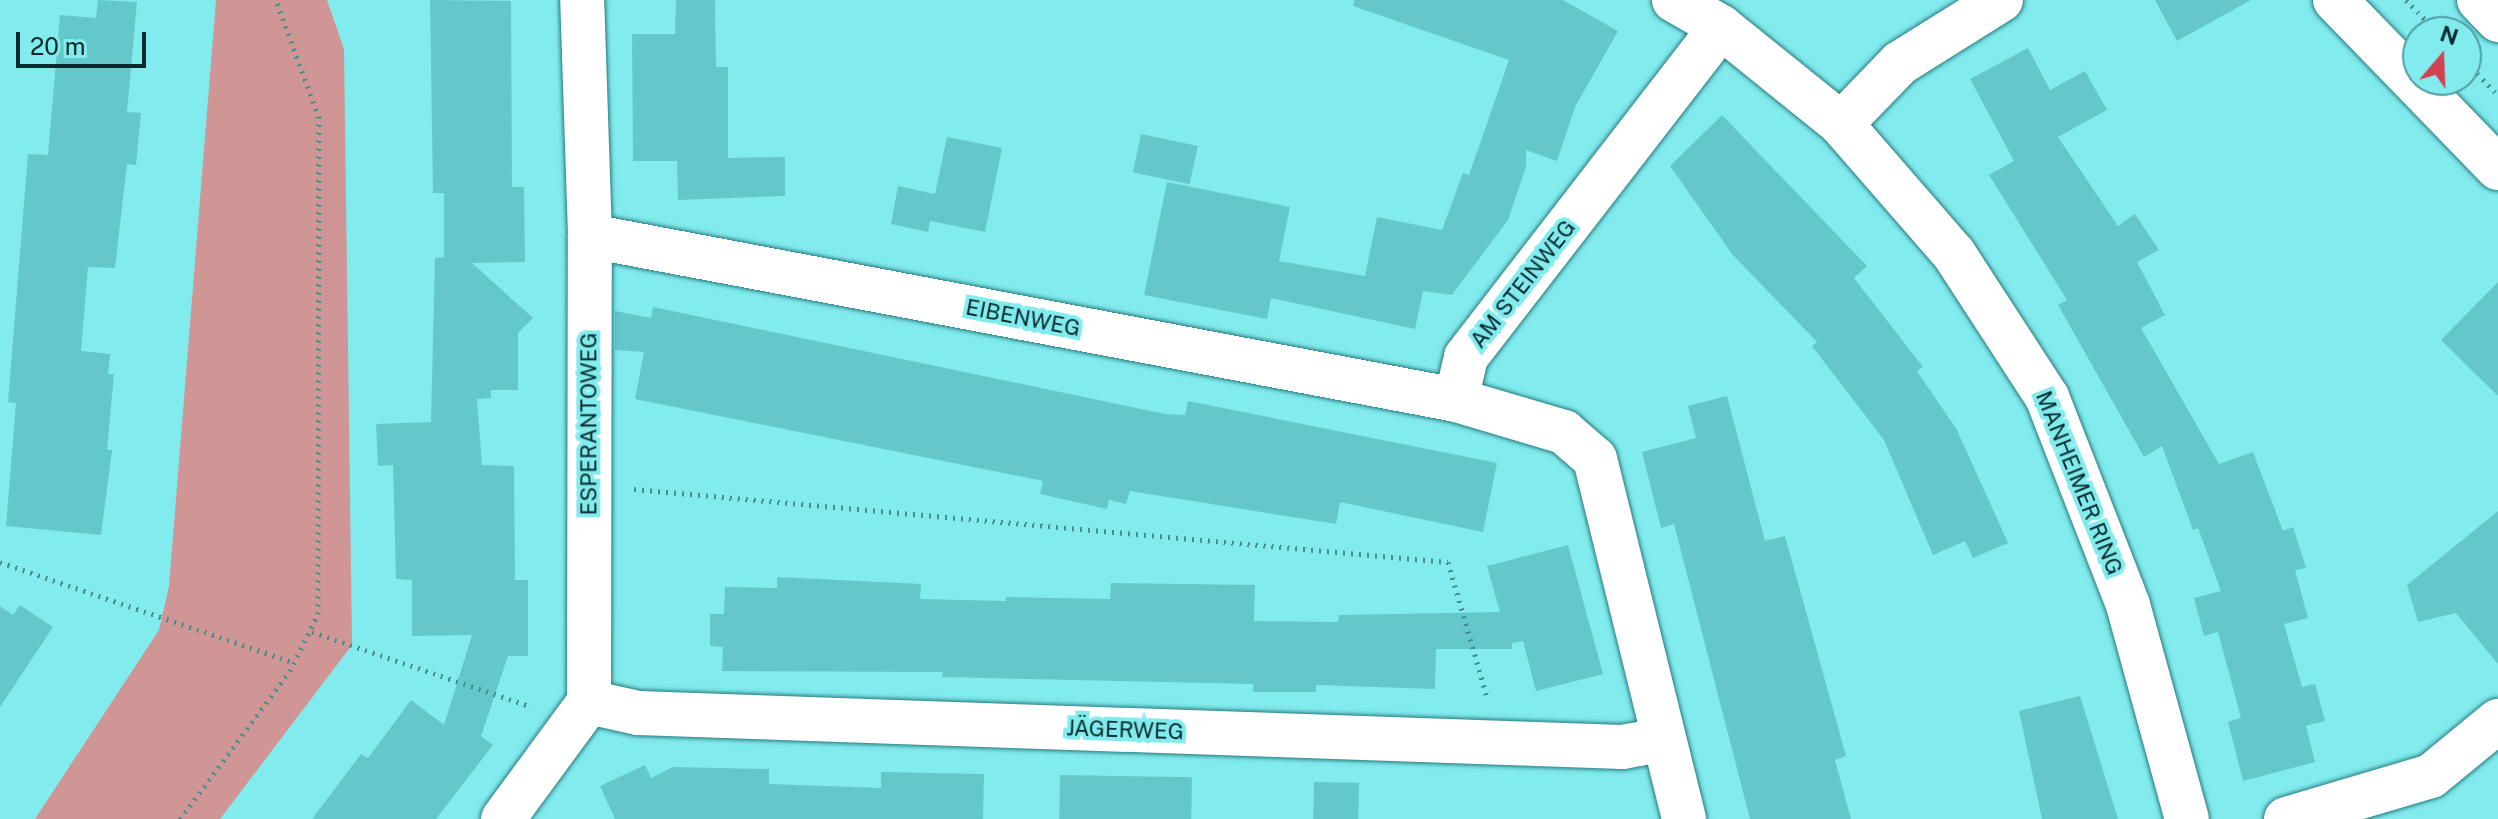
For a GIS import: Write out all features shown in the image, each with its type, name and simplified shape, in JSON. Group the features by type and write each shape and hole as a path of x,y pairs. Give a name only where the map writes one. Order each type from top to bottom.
{"street":[{"name":"ESPERANTOWEG","path":"582,0 590,236 589,485 582,712"},
{"name":"MANHEIMER RING","path":"1674,0 1721,27 1841,124 1954,254 2047,397 2128,605 2187,819"},
{"path":"1841,124 1900,63 2001,0"},
{"path":"2335,0 2498,168"},
{"path":"2479,0 2498,20"},
{"name":"AM STEINWEG","path":"1456,400 1466,357 1721,27"},
{"name":"EIBENWEG","path":"590,236 1456,400"},
{"path":"1456,400 1564,432 1595,459 1661,740 1684,819"},
{"path":"503,819 582,712"},
{"name":"JÄGERWEG","path":"582,712 1622,747 1661,740"},
{"path":"2286,819 2431,776 2498,721"}],"path":[{"path":"180,819 295,663 312,632 320,573 319,118 276,0"},
{"path":"2406,0 2422,16"},
{"path":"2482,78 2498,95"},
{"path":"589,485 1448,562 1501,743"},
{"path":"0,562 295,663"},
{"path":"312,632 582,712"}],"shaded area":[{"path":"216,0 327,0 344,49 352,645 220,819 35,819 159,630 169,586"}],"building":[{"path":"98,0 137,2 127,112 141,113 136,165 127,164 115,268 88,267 81,351 110,354 108,374 114,374 107,450 112,450 101,535 6,526 16,403 8,402 28,154 48,155 60,15 96,18"},
{"path":"430,0 511,1 512,187 524,187 525,262 472,263 533,318 518,333 518,390 491,390 491,398 477,399 482,465 514,466 515,580 528,580 528,656 508,656 481,736 493,745 436,819 312,819 361,754 368,758 411,700 444,725 472,635 412,636 412,580 396,579 393,465 378,466 376,424 431,422 435,258 444,257 444,193 433,193"},
{"path":"676,0 715,0 716,67 728,67 728,158 785,157 785,196 678,200 677,161 633,161 632,34 675,34"},
{"path":"1354,0 1563,0 1618,31 1575,107 1557,161 1526,150 1526,167 1508,220 1452,295 1423,291 1415,329 1271,298 1267,319 1144,295 1167,182 1290,207 1279,261 1365,276 1377,217 1442,230 1463,173 1469,175 1509,60 1353,6"},
{"path":"2155,0 2251,0 2177,41"},
{"path":"2028,48 2050,90 2085,71 2107,110 2058,137 2118,226 2135,214 2159,250 2137,262 2165,315 2141,328 2219,464 2253,452 2283,531 2293,527 2306,568 2295,570 2308,618 2284,624 2302,687 2315,684 2325,721 2306,726 2315,762 2243,781 2228,722 2241,718 2218,632 2204,636 2194,598 2221,591 2198,528 2193,530 2162,446 2144,457 2058,305 2067,300 1989,175 2014,161 1970,79"},
{"path":"1722,115 1867,266 1854,278 1923,367 1917,371 1957,430 2008,543 1973,558 1965,541 1933,555 1884,440 1812,346 1817,342 1732,254 1670,166"},
{"path":"1141,134 1198,146 1190,184 1133,172"},
{"path":"947,137 1002,148 985,232 930,221 928,232 891,224 898,186 935,194"},
{"path":"2498,282 2498,396 2441,340"},
{"path":"653,307 1165,414 1185,415 1188,401 1497,463 1483,532 1340,502 1336,524 1130,491 1126,504 1109,500 1107,509 1040,494 1043,481 635,399 644,352 615,350 615,311 651,318"},
{"path":"1727,396 1765,541 1785,536 1846,756 1835,760 1851,819 1750,819 1674,524 1661,528 1642,452 1696,438 1688,406"},
{"path":"2498,511 2498,664 2456,613 2418,622 2407,585"},
{"path":"1568,545 1603,674 1536,691 1523,641 1512,643 1512,649 1436,649 1435,689 1316,685 1316,692 1253,692 1253,684 942,677 943,672 722,671 723,647 710,646 710,614 724,614 725,587 777,588 777,577 921,584 920,599 1006,601 1006,597 1110,599 1111,583 1255,585 1254,621 1338,622 1339,615 1500,612 1487,566"},
{"path":"20,605 53,627 0,707 0,606 13,615"},
{"path":"2080,696 2118,819 2042,819 2019,711"},
{"path":"645,765 651,778 673,767 769,769 769,784 881,788 881,772 984,774 983,819 615,819 600,786"},
{"path":"1060,775 1192,777 1191,819 1059,819"},
{"path":"1314,782 1359,783 1358,819 1313,819"}]}
